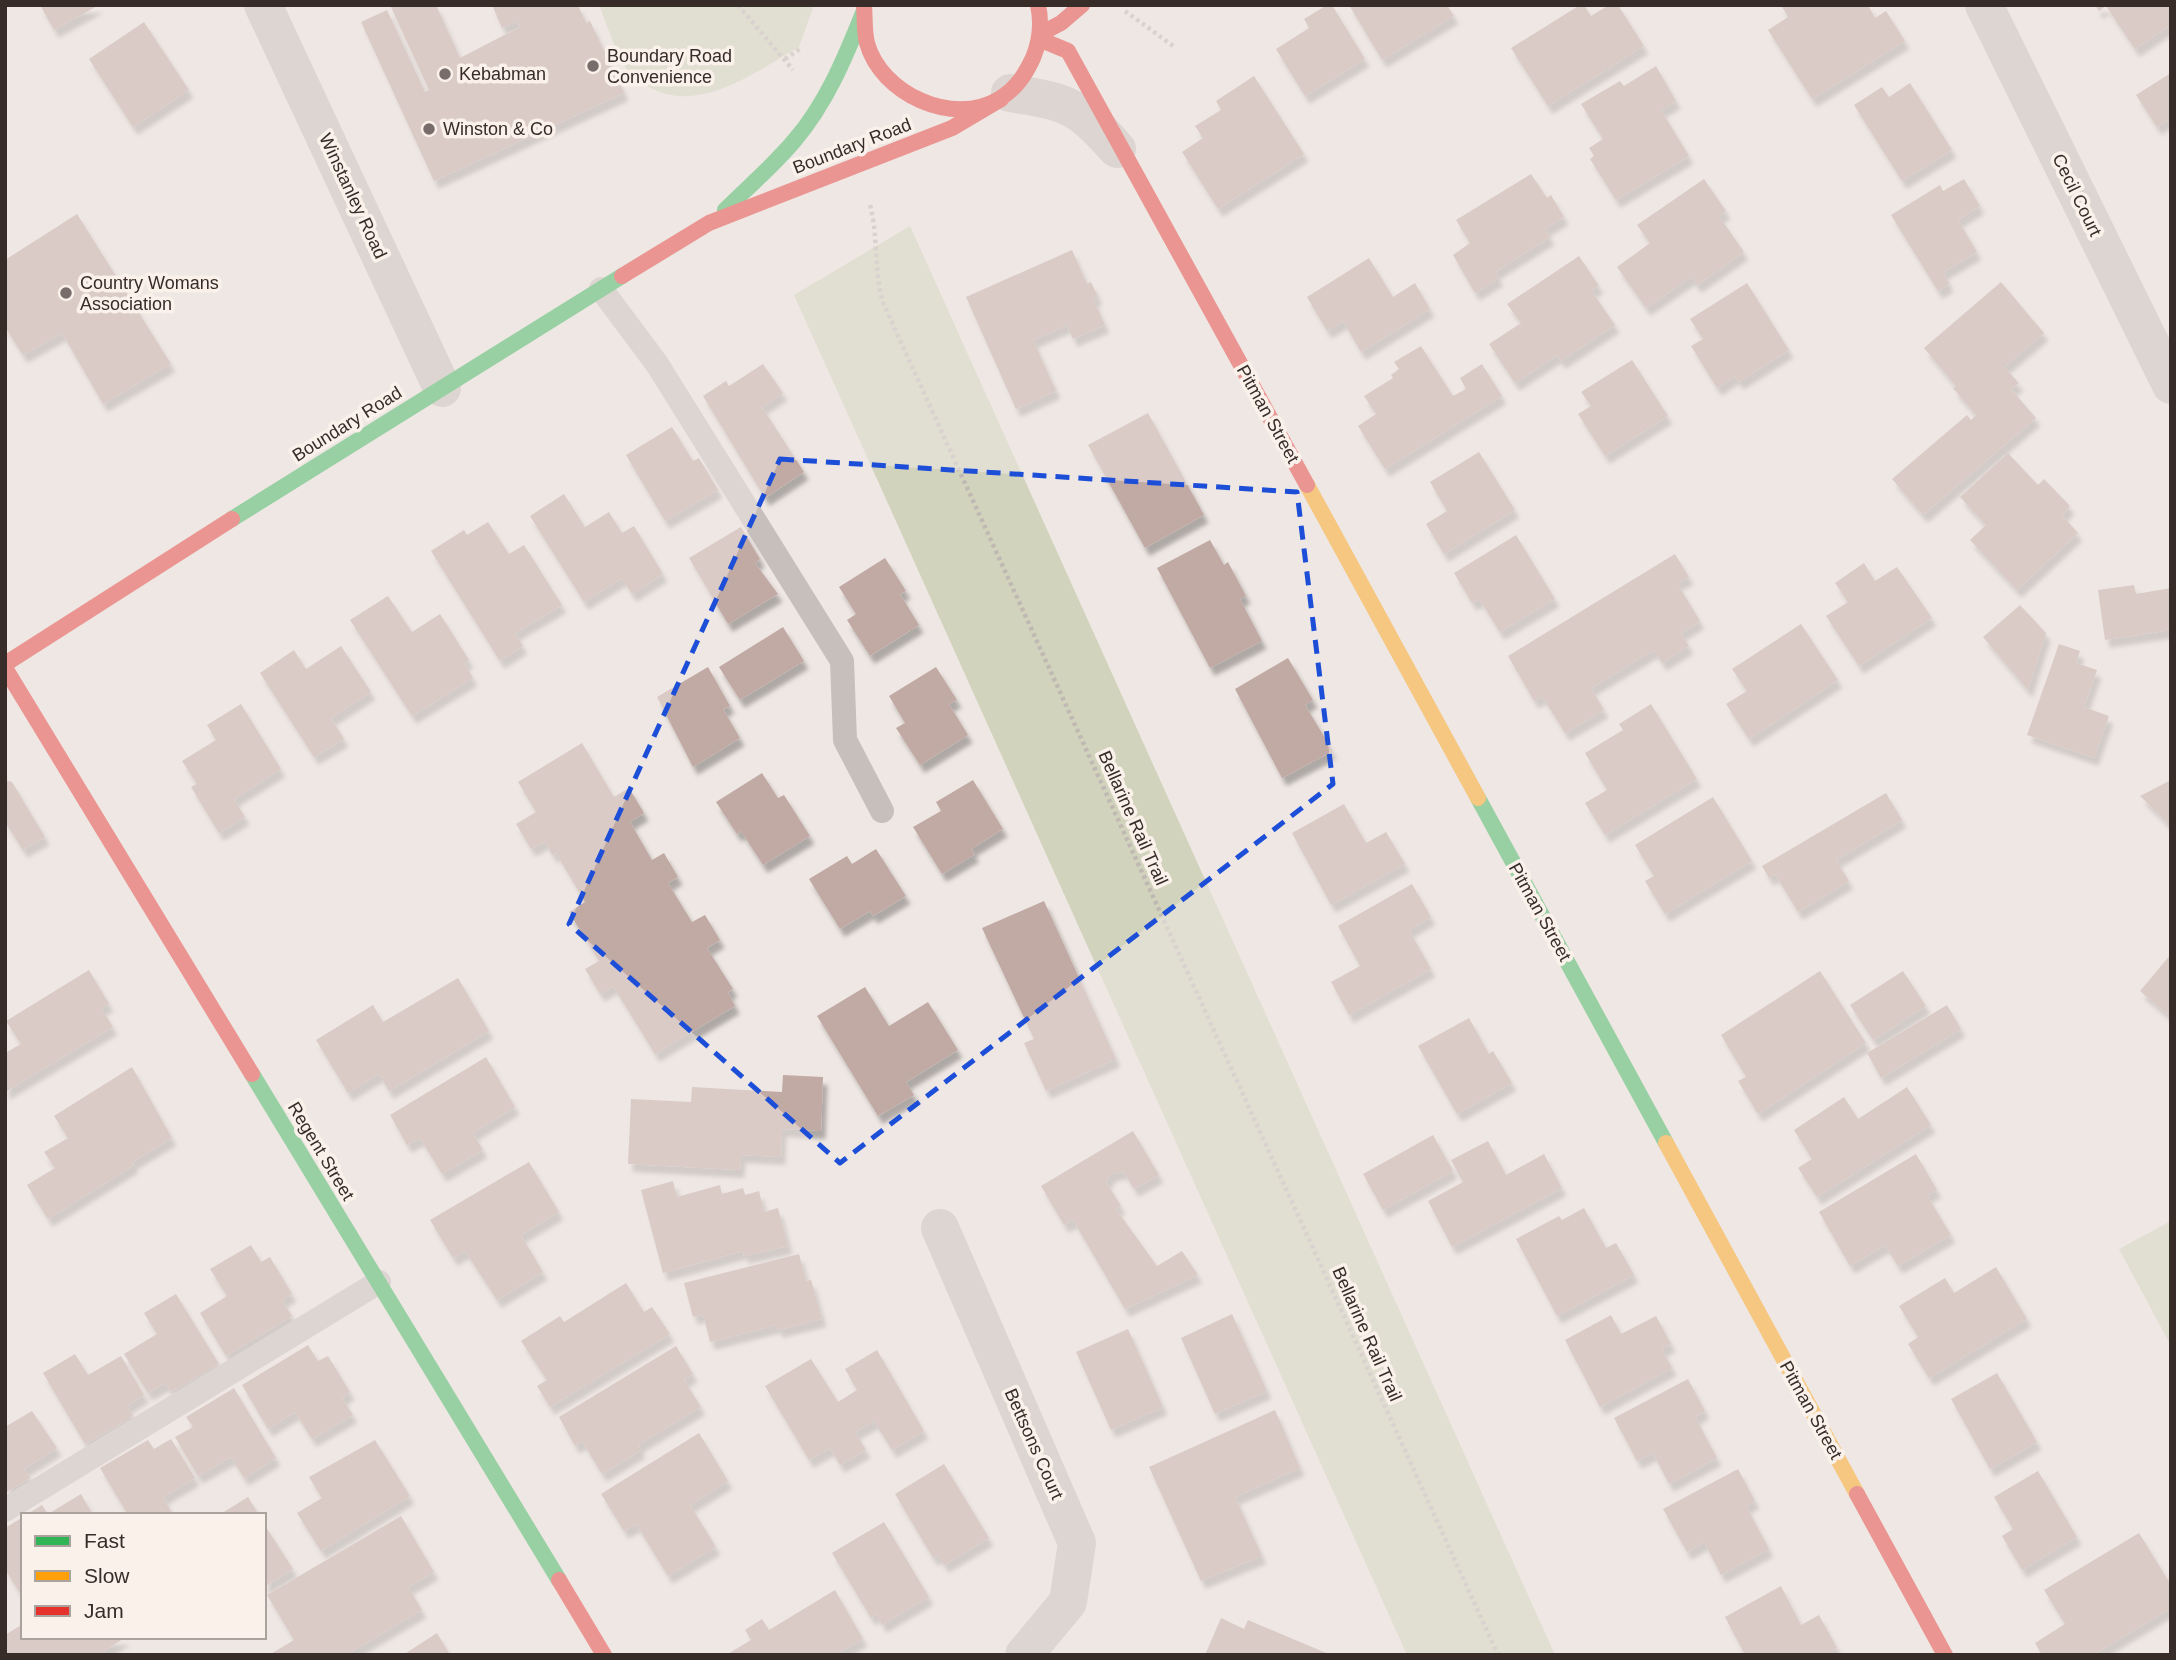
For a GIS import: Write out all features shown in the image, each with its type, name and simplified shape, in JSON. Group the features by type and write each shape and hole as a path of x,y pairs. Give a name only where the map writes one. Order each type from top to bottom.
{"street":[{"name":"Winstanley Road","path":"263,5 442,388"},
{"path":"864,9 865,41 876,67 907,96 948,108 976,106 1006,96 1030,70 1040,36 1038,5"},
{"path":"1040,36 1082,5"},
{"name":"Cecil Court","path":"1984,5 2171,385"},
{"name":"Boundary Road","path":"713,221 794,142 819,107 843,62 864,9"},
{"name":"Pitman Street","path":"1040,36 1068,51 1135,169 1945,1655"},
{"name":"Boundary Road","path":"5,666 442,388 713,221 952,128 1006,96"},
{"name":"Pitman Street","path":"1006,96 1056,100 1082,112 1135,169"},
{"name":"Regent Street","path":"5,666 604,1655"},
{"name":"Bettsons Court","path":"940,1228 1077,1544 1068,1602 1024,1655"}],"lane":[{"path":"601,289 657,364 842,662 845,740 882,811"},
{"path":"5,1510 379,1282"}],"path":[{"path":"738,5 780,51 819,107"},
{"path":"1125,11 1175,48"},
{"name":"Bellarine Rail Trail","path":"853,166 871,208 877,243 878,283 884,304 1498,1655"}],"highlighted area":[{"path":"780,459 1297,492 1333,784 840,1163 569,924"}],"green space":[{"path":"599,5 814,5 799,47 738,82 695,96 673,95 652,89 631,74 617,52"},
{"path":"910,226 1555,1655 1407,1655 794,295"},
{"path":"2171,1221 2171,1346 2119,1249"}],"building":[{"path":"40,5 99,5 54,30"},
{"path":"390,5 436,5 460,58 520,27 517,21 502,28 492,5 578,5 586,23 590,21 624,93 434,181 361,22 387,10 425,92 429,90"},
{"path":"1327,5 1332,5 1365,59 1305,96 1276,49 1309,28 1304,19"},
{"path":"1349,5 1447,5 1454,16 1382,60"},
{"path":"1584,5 1591,16 1609,5 1618,5 1644,46 1548,106 1511,48"},
{"path":"1781,5 1868,5 1875,18 1886,11 1905,41 1812,99 1768,30 1788,17"},
{"path":"2095,5 2171,5 2171,25 2135,49 2106,6 2099,11"},
{"path":"144,22 189,90 133,127 89,59"},
{"path":"1656,66 1676,101 1661,110 1689,156 1616,200 1590,159 1594,156 1589,148 1603,139 1581,104 1620,81 1624,86"},
{"path":"2171,73 2171,125 2167,120 2157,127 2136,95"},
{"path":"1254,76 1304,154 1218,209 1182,152 1203,138 1195,126 1221,110 1216,101"},
{"path":"1910,83 1952,150 1902,181 1854,105 1882,87 1889,97"},
{"path":"1531,174 1547,198 1551,195 1564,217 1545,229 1550,237 1495,272 1499,278 1475,293 1453,255 1470,243 1456,220"},
{"path":"1704,179 1726,211 1719,216 1744,252 1697,285 1691,277 1646,308 1617,267 1650,243 1637,225"},
{"path":"1964,179 1980,206 1958,220 1977,252 1943,272 1949,284 1938,291 1891,215 1940,185 1943,191"},
{"name":"Country Womans Association","path":"77,214 171,364 103,404 62,333 23,355 5,327 5,260"},
{"path":"1072,250 1087,284 1091,282 1098,297 1093,299 1105,325 1073,339 1067,325 1033,340 1056,391 1016,409 966,297"},
{"path":"1579,256 1599,286 1591,290 1615,325 1561,361 1557,355 1515,383 1489,344 1521,323 1507,304"},
{"path":"1369,258 1393,297 1415,283 1430,309 1361,352 1343,321 1327,331 1307,297"},
{"path":"2001,282 2044,333 2004,367 2019,383 2011,389 2036,418 1923,515 1892,479 1967,415 1971,420 1976,415 1924,348"},
{"path":"1747,283 1789,350 1739,382 1735,376 1717,388 1691,346 1703,339 1690,319"},
{"path":"1421,346 1453,396 1466,389 1460,378 1482,364 1502,396 1385,469 1358,426 1376,414 1364,396 1393,378 1391,375 1399,369 1394,362"},
{"path":"1632,360 1668,416 1605,456 1578,414 1591,406 1581,392"},
{"path":"763,364 783,393 762,407 804,472 765,498 703,396 726,381 729,386"},
{"path":"1148,413 1204,515 1145,548 1088,445"},
{"path":"672,427 693,461 699,458 718,490 665,521 626,455"},
{"path":"1479,452 1515,510 1444,554 1426,524 1447,511 1430,482"},
{"path":"2008,453 2038,485 2044,479 2070,506 2062,515 2078,533 2017,590 1970,540 1986,525 1960,497"},
{"path":"564,494 585,527 609,512 622,533 634,526 663,574 632,594 622,578 584,602 530,516"},
{"path":"488,522 509,554 524,545 562,605 515,633 523,646 500,661 431,551 464,530 467,535"},
{"path":"741,527 760,559 755,563 778,594 728,624 689,558"},
{"path":"1516,535 1555,599 1500,632 1479,599 1472,603 1454,573"},
{"path":"1210,540 1224,565 1228,562 1246,596 1240,599 1262,641 1210,668 1157,568"},
{"path":"1675,554 1689,577 1677,583 1700,621 1681,633 1689,646 1662,663 1654,650 1591,688 1604,710 1565,733 1542,696 1534,701 1508,656"},
{"path":"885,558 906,591 900,594 919,625 870,656 847,620 856,614 839,587"},
{"path":"1864,563 1875,581 1897,567 1932,618 1859,666 1826,616 1848,602 1835,583"},
{"path":"2134,585 2136,594 2171,588 2171,630 2105,640 2098,590"},
{"path":"388,596 412,632 440,614 469,660 464,663 473,678 412,716 350,620"},
{"path":"2020,605 2046,633 2028,690 1983,637"},
{"path":"1801,624 1838,680 1749,739 1726,704 1747,691 1732,669"},
{"path":"783,627 804,661 740,700 719,667"},
{"path":"2059,644 2080,651 2076,663 2097,670 2084,707 2109,716 2094,758 2027,735"},
{"path":"341,646 371,692 331,718 344,739 314,757 260,673 294,650 306,669"},
{"path":"1288,658 1313,700 1305,705 1333,751 1282,778 1235,689"},
{"path":"708,667 730,706 723,709 740,738 693,767 657,697"},
{"path":"936,667 957,700 949,704 968,735 920,765 896,728 905,723 889,696"},
{"path":"241,704 281,769 234,799 245,817 219,833 191,787 197,784 182,761 216,740 207,725"},
{"path":"1651,704 1697,779 1605,835 1585,803 1607,790 1585,753 1623,730 1619,724"},
{"path":"582,743 614,797 629,788 644,813 630,822 652,860 664,853 678,877 668,883 692,922 705,915 720,940 707,948 733,989 728,992 735,1006 655,1054 613,986 600,994 585,969 599,961 569,912 585,902 556,853 552,855 545,841 531,849 516,824 536,812 518,782"},
{"path":"762,773 778,798 784,795 810,836 763,865 741,831 737,834 716,802"},
{"path":"5,780 12,782 45,837 23,850 5,822"},
{"path":"973,780 1003,829 971,849 975,854 942,874 913,827 941,811 936,802"},
{"path":"2171,780 2171,826 2140,796"},
{"path":"1886,793 1902,820 1836,860 1849,881 1798,912 1775,874 1769,878 1762,866"},
{"path":"1713,797 1752,861 1665,914 1645,881 1654,876 1635,845"},
{"path":"1344,804 1366,843 1386,832 1405,864 1331,905 1292,833"},
{"path":"876,849 906,896 873,916 870,911 840,929 809,879 847,856 852,864"},
{"path":"1412,884 1431,917 1409,930 1431,969 1349,1015 1331,982 1360,966 1338,926"},
{"path":"1044,901 1116,1059 1046,1091 1024,1043 1034,1039 982,928"},
{"path":"2171,954 2171,1017 2140,991"},
{"path":"89,970 109,1004 101,1008 113,1027 5,1092 5,1053 21,1044 6,1021"},
{"path":"1820,971 1866,1043 1758,1114 1738,1081 1746,1077 1721,1035"},
{"path":"1903,971 1926,1006 1873,1040 1850,1005"},
{"path":"458,978 489,1031 389,1091 379,1074 348,1093 316,1040 373,1005 383,1022"},
{"path":"865,987 889,1026 928,1002 958,1050 906,1082 914,1095 878,1116 817,1016"},
{"path":"1947,1005 1961,1029 1881,1078 1867,1053"},
{"path":"1469,1018 1489,1054 1493,1051 1512,1083 1457,1114 1418,1046"},
{"path":"486,1057 515,1107 473,1133 483,1150 442,1174 420,1138 407,1145 390,1115"},
{"path":"132,1067 172,1138 48,1219 27,1185 55,1168 44,1152 68,1138 54,1116"},
{"path":"783,1075 823,1077 821,1131 782,1129 781,1157 741,1155 740,1170 628,1164 631,1099 691,1102 692,1087 782,1092"},
{"path":"1907,1087 1931,1125 1817,1197 1798,1168 1812,1159 1794,1130 1844,1097 1858,1119"},
{"path":"1133,1131 1159,1175 1134,1189 1123,1171 1111,1174 1106,1182 1121,1206 1116,1209 1157,1266 1182,1251 1198,1275 1125,1309 1073,1220 1064,1225 1041,1186"},
{"path":"1433,1135 1453,1171 1383,1210 1363,1174"},
{"path":"1488,1141 1506,1175 1544,1154 1562,1188 1452,1247 1428,1201 1463,1182 1451,1160"},
{"path":"1916,1154 1937,1190 1927,1195 1951,1235 1898,1266 1885,1245 1850,1266 1819,1212"},
{"path":"529,1162 559,1212 521,1235 543,1272 497,1300 465,1251 453,1258 430,1220"},
{"path":"673,1181 677,1197 720,1185 722,1194 743,1188 745,1195 759,1191 764,1212 778,1208 788,1246 744,1256 743,1251 663,1273 641,1190"},
{"path":"1584,1208 1606,1248 1616,1243 1634,1275 1557,1316 1516,1239 1559,1216 1562,1220"},
{"path":"251,1245 261,1262 270,1257 292,1294 282,1300 292,1316 226,1356 200,1313 227,1296 210,1269"},
{"path":"799,1254 806,1281 811,1280 822,1319 778,1330 777,1325 710,1342 703,1314 693,1317 684,1283"},
{"path":"1996,1267 2027,1319 1929,1378 1908,1344 1918,1337 1899,1306 1945,1278 1954,1293"},
{"path":"626,1283 644,1312 652,1307 670,1334 550,1407 537,1386 547,1380 521,1341 560,1316 564,1322"},
{"path":"176,1294 219,1364 171,1392 165,1383 148,1393 124,1354 157,1334 144,1313"},
{"path":"1232,1314 1267,1391 1215,1414 1181,1338"},
{"path":"1611,1315 1621,1334 1656,1316 1671,1344 1662,1349 1672,1368 1600,1407 1565,1340"},
{"path":"1128,1329 1163,1407 1111,1430 1076,1352"},
{"path":"308,1345 318,1361 328,1356 350,1392 342,1398 353,1415 312,1439 295,1412 268,1429 242,1385"},
{"path":"676,1346 693,1374 684,1380 701,1407 638,1445 641,1450 602,1474 582,1441 575,1446 559,1417"},
{"path":"877,1350 924,1431 892,1450 874,1421 855,1432 866,1450 840,1465 830,1448 809,1460 765,1386 811,1359 838,1402 857,1390 845,1369"},
{"path":"75,1354 88,1375 121,1356 144,1395 127,1406 133,1416 85,1444 43,1373"},
{"path":"1997,1373 2037,1442 1990,1469 1951,1399"},
{"path":"1688,1379 1705,1411 1695,1417 1717,1458 1669,1484 1653,1453 1637,1461 1614,1418"},
{"path":"234,1388 276,1458 244,1478 231,1457 198,1476 175,1437 193,1427 186,1417"},
{"path":"1275,1410 1300,1468 1235,1497 1262,1556 1201,1581 1149,1467"},
{"path":"32,1411 57,1448 24,1469 30,1478 5,1493 5,1427"},
{"path":"699,1433 728,1481 690,1505 716,1547 668,1576 636,1524 624,1531 601,1494"},
{"path":"171,1439 195,1478 163,1497 172,1513 127,1513 100,1468 148,1440 154,1449"},
{"path":"375,1440 410,1496 321,1551 297,1513 322,1498 309,1477"},
{"path":"944,1464 989,1538 944,1565 938,1555 933,1558 895,1494"},
{"path":"1738,1469 1755,1501 1746,1506 1769,1549 1721,1575 1704,1542 1687,1552 1663,1509"},
{"path":"2038,1471 2077,1537 2022,1570 2002,1536 2013,1529 1994,1497"},
{"path":"81,1494 92,1513 50,1513"},
{"path":"248,1497 258,1513 222,1513"},
{"path":"42,1505 47,1513 29,1513"},
{"path":"401,1516 434,1572 408,1587 422,1610 346,1655 269,1655 294,1640 267,1595"},
{"path":"21,1518 21,1595 5,1569 5,1528"},
{"path":"884,1522 929,1597 882,1625 876,1614 871,1618 832,1553"},
{"path":"266,1527 293,1569 266,1586"},
{"path":"2139,1533 2171,1585 2171,1608 2093,1655 2042,1655 2035,1643 2065,1624 2044,1590"},
{"path":"1781,1586 1801,1625 1819,1615 1837,1648 1825,1655 1745,1655 1725,1617"},
{"path":"835,1590 863,1639 841,1651 843,1655 726,1655 751,1640 745,1630 762,1619 769,1630"},
{"path":"1221,1618 1244,1629 1248,1620 1331,1655 1205,1655"},
{"path":"21,1625 21,1639 123,1639 98,1655 5,1655 5,1635"},
{"path":"437,1633 450,1655 403,1655"}],"traffic: fast":[{"path":"725,210 778,159 816,112 834,80 863,13"},
{"path":"232,519 622,276"},
{"path":"1478,798 1666,1143"},
{"path":"252,1074 559,1580"}],"traffic: slow":[{"path":"1307,485 1478,798"},
{"path":"1666,1143 1857,1494"}],"traffic: jam":[{"path":"864,5 867,43 875,61 887,77 903,91 921,101 961,109 981,107 999,99 1019,81 1030,64 1037,45 1040,25 1038,5"},
{"path":"1040,34 1061,23 1082,5"},
{"path":"1039,39 1068,51 1307,485"},
{"path":"622,276 709,223 952,128 1001,99"},
{"path":"5,664 232,519"},
{"path":"5,668 252,1074"},
{"path":"1857,1494 1945,1655"},
{"path":"559,1580 604,1655"}],"place":[{"name":"Boundary Road Convenience","path":"593,66"},
{"name":"Kebabman","path":"445,74"},
{"name":"Winston & Co","path":"429,129"},
{"name":"Country Womans Association","path":"66,293"}]}
